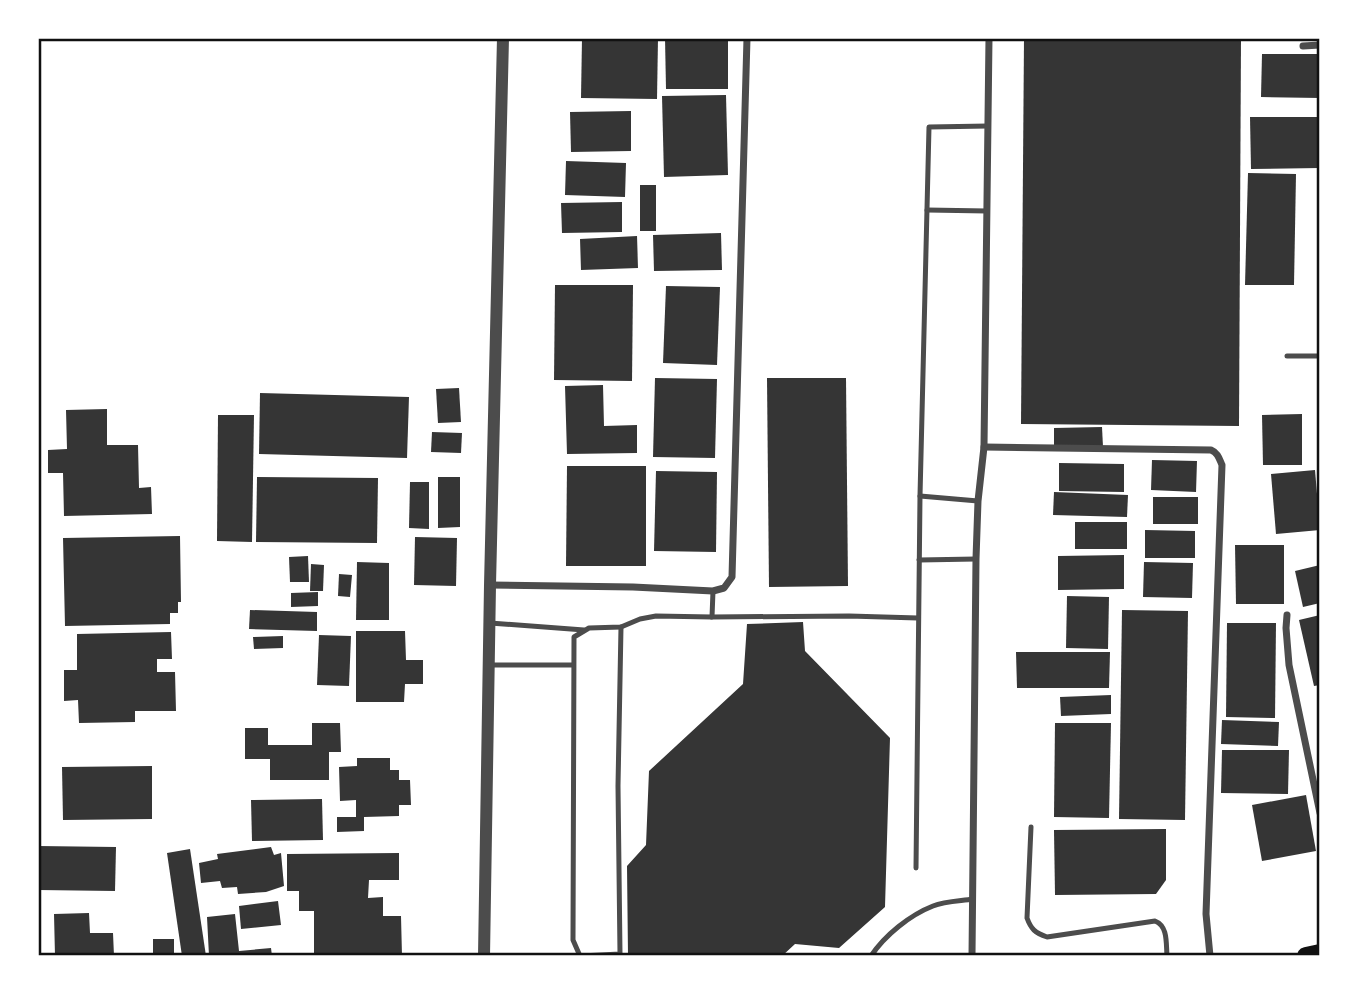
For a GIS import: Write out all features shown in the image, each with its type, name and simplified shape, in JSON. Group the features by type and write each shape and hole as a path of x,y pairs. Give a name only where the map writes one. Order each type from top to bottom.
{"main road":[{"path":"1306,956 1320,953"}],"street":[{"path":"484,956 503,38"},
{"path":"490,585 713,591 724,588 732,577 747,38"},
{"path":"971,956 976,559 978,501 984,447 989,38"},
{"path":"1303,46 1320,45"},
{"path":"984,447 1211,450 1216,452 1219,458 1222,465 1206,914 1210,956"},
{"path":"1287,615 1289,665 1320,813"}],"lane":[{"path":"916,868 920,496 929,127 988,126"},
{"path":"927,210 987,211"},
{"path":"1287,356 1320,356"},
{"path":"920,496 978,501"},
{"path":"919,560 976,559"},
{"path":"712,617 713,591"},
{"path":"621,627 618,786 620,954 580,956 573,940 574,637 589,628 621,627 656,616 918,618"},
{"path":"490,623 586,630"},
{"path":"489,665 573,665"},
{"path":"1031,827 1027,918 1031,928 1047,937 1155,921 1164,927 1167,956"},
{"path":"871,956 877,947 914,916 934,905 973,899"}],"building":[{"path":"582,38 658,38 657,99 581,98"},
{"path":"665,38 728,38 728,89 666,89"},
{"path":"1024,38 1241,38 1239,426 1021,424"},
{"path":"1262,54 1320,54 1320,98 1261,97"},
{"path":"726,95 728,175 664,177 662,96"},
{"path":"631,111 631,151 571,152 570,112"},
{"path":"1250,117 1320,117 1320,168 1251,169"},
{"path":"566,161 626,163 625,197 565,195"},
{"path":"1248,173 1296,174 1294,285 1245,285"},
{"path":"640,185 656,185 656,231 640,231"},
{"path":"622,202 622,232 562,233 561,203"},
{"path":"721,233 722,270 654,271 653,235"},
{"path":"637,236 638,268 581,270 580,239"},
{"path":"555,285 633,285 632,381 554,380"},
{"path":"666,286 720,287 717,365 663,363"},
{"path":"655,378 717,379 715,458 653,457"},
{"path":"767,378 846,378 848,586 769,587"},
{"path":"603,385 604,426 637,425 637,453 567,454 565,386"},
{"path":"459,388 461,422 438,423 436,389"},
{"path":"260,393 409,397 407,458 259,454"},
{"path":"107,409 107,445 138,445 139,488 151,487 152,514 64,516 63,473 48,473 48,450 67,449 66,410"},
{"path":"1302,414 1302,465 1263,465 1262,415"},
{"path":"218,415 254,415 252,542 217,541"},
{"path":"1102,427 1103,447 1054,447 1054,428"},
{"path":"432,432 462,433 461,453 431,452"},
{"path":"1152,460 1197,461 1196,492 1151,490"},
{"path":"1059,463 1124,464 1124,492 1059,491"},
{"path":"567,466 646,466 646,566 566,566"},
{"path":"1315,470 1320,530 1276,534 1271,474"},
{"path":"656,471 717,472 716,552 654,551"},
{"path":"257,477 378,478 377,543 256,542"},
{"path":"438,477 460,477 460,527 438,528"},
{"path":"410,482 429,482 429,529 409,528"},
{"path":"1054,492 1128,495 1127,517 1053,515"},
{"path":"1153,497 1198,497 1198,524 1153,524"},
{"path":"1075,522 1127,522 1127,549 1075,549"},
{"path":"1145,530 1195,531 1195,558 1145,558"},
{"path":"180,536 181,602 178,602 178,613 170,613 170,624 65,626 63,538"},
{"path":"415,537 457,538 456,586 414,585"},
{"path":"1235,545 1284,545 1284,604 1236,604"},
{"path":"1124,555 1124,589 1058,590 1058,556"},
{"path":"308,556 309,582 290,582 289,557"},
{"path":"357,562 389,563 389,620 356,620"},
{"path":"1144,562 1193,563 1192,598 1143,597"},
{"path":"311,564 324,565 323,591 310,591"},
{"path":"1320,565 1320,603 1303,607 1295,571"},
{"path":"339,574 352,575 350,597 338,596"},
{"path":"318,592 318,606 291,607 291,593"},
{"path":"1067,596 1109,597 1108,649 1066,648"},
{"path":"250,610 317,612 317,631 249,629"},
{"path":"1122,610 1188,611 1185,820 1119,819"},
{"path":"1320,615 1320,685 1314,686 1299,620"},
{"path":"803,622 805,651 890,738 885,907 839,948 795,944 782,956 628,956 627,866 646,845 649,771 743,684 747,624"},
{"path":"1227,623 1276,623 1275,718 1226,717"},
{"path":"356,631 405,631 406,660 423,660 423,684 405,684 404,702 356,702"},
{"path":"171,632 172,659 157,659 157,672 175,672 176,711 135,711 135,722 79,723 78,700 64,701 64,670 77,670 77,634"},
{"path":"319,635 351,636 349,686 317,685"},
{"path":"283,636 283,648 254,649 253,637"},
{"path":"1016,652 1110,652 1109,688 1017,688"},
{"path":"1111,695 1111,714 1061,716 1060,697"},
{"path":"1222,720 1279,722 1278,746 1221,744"},
{"path":"312,723 340,723 341,752 329,752 329,780 270,780 270,759 245,759 245,728 268,728 268,745 312,745"},
{"path":"1055,723 1111,723 1109,818 1054,817"},
{"path":"1222,750 1289,750 1288,794 1221,793"},
{"path":"357,758 390,758 390,770 399,770 399,780 410,780 411,805 399,805 399,816 364,817 364,831 337,832 337,817 356,817 356,800 340,801 339,767 357,766"},
{"path":"152,766 152,819 63,820 62,767"},
{"path":"1306,795 1316,851 1262,861 1252,805"},
{"path":"322,799 323,840 252,841 251,800"},
{"path":"1166,829 1166,880 1156,894 1055,895 1054,830"},
{"path":"38,846 116,847 115,891 38,890"},
{"path":"271,847 274,855 281,853 284,886 266,892 238,894 237,887 222,888 220,881 201,883 199,863 218,859 217,854"},
{"path":"190,849 206,956 182,956 167,853"},
{"path":"399,853 399,880 369,880 368,898 383,897 383,916 401,916 402,956 314,956 314,911 299,911 299,891 287,891 287,854"},
{"path":"278,901 281,925 241,929 239,906"},
{"path":"89,913 90,933 113,933 114,956 55,956 54,914"},
{"path":"235,914 239,951 271,948 272,956 209,956 207,917"},
{"path":"153,939 174,939 174,956 153,956"}]}
